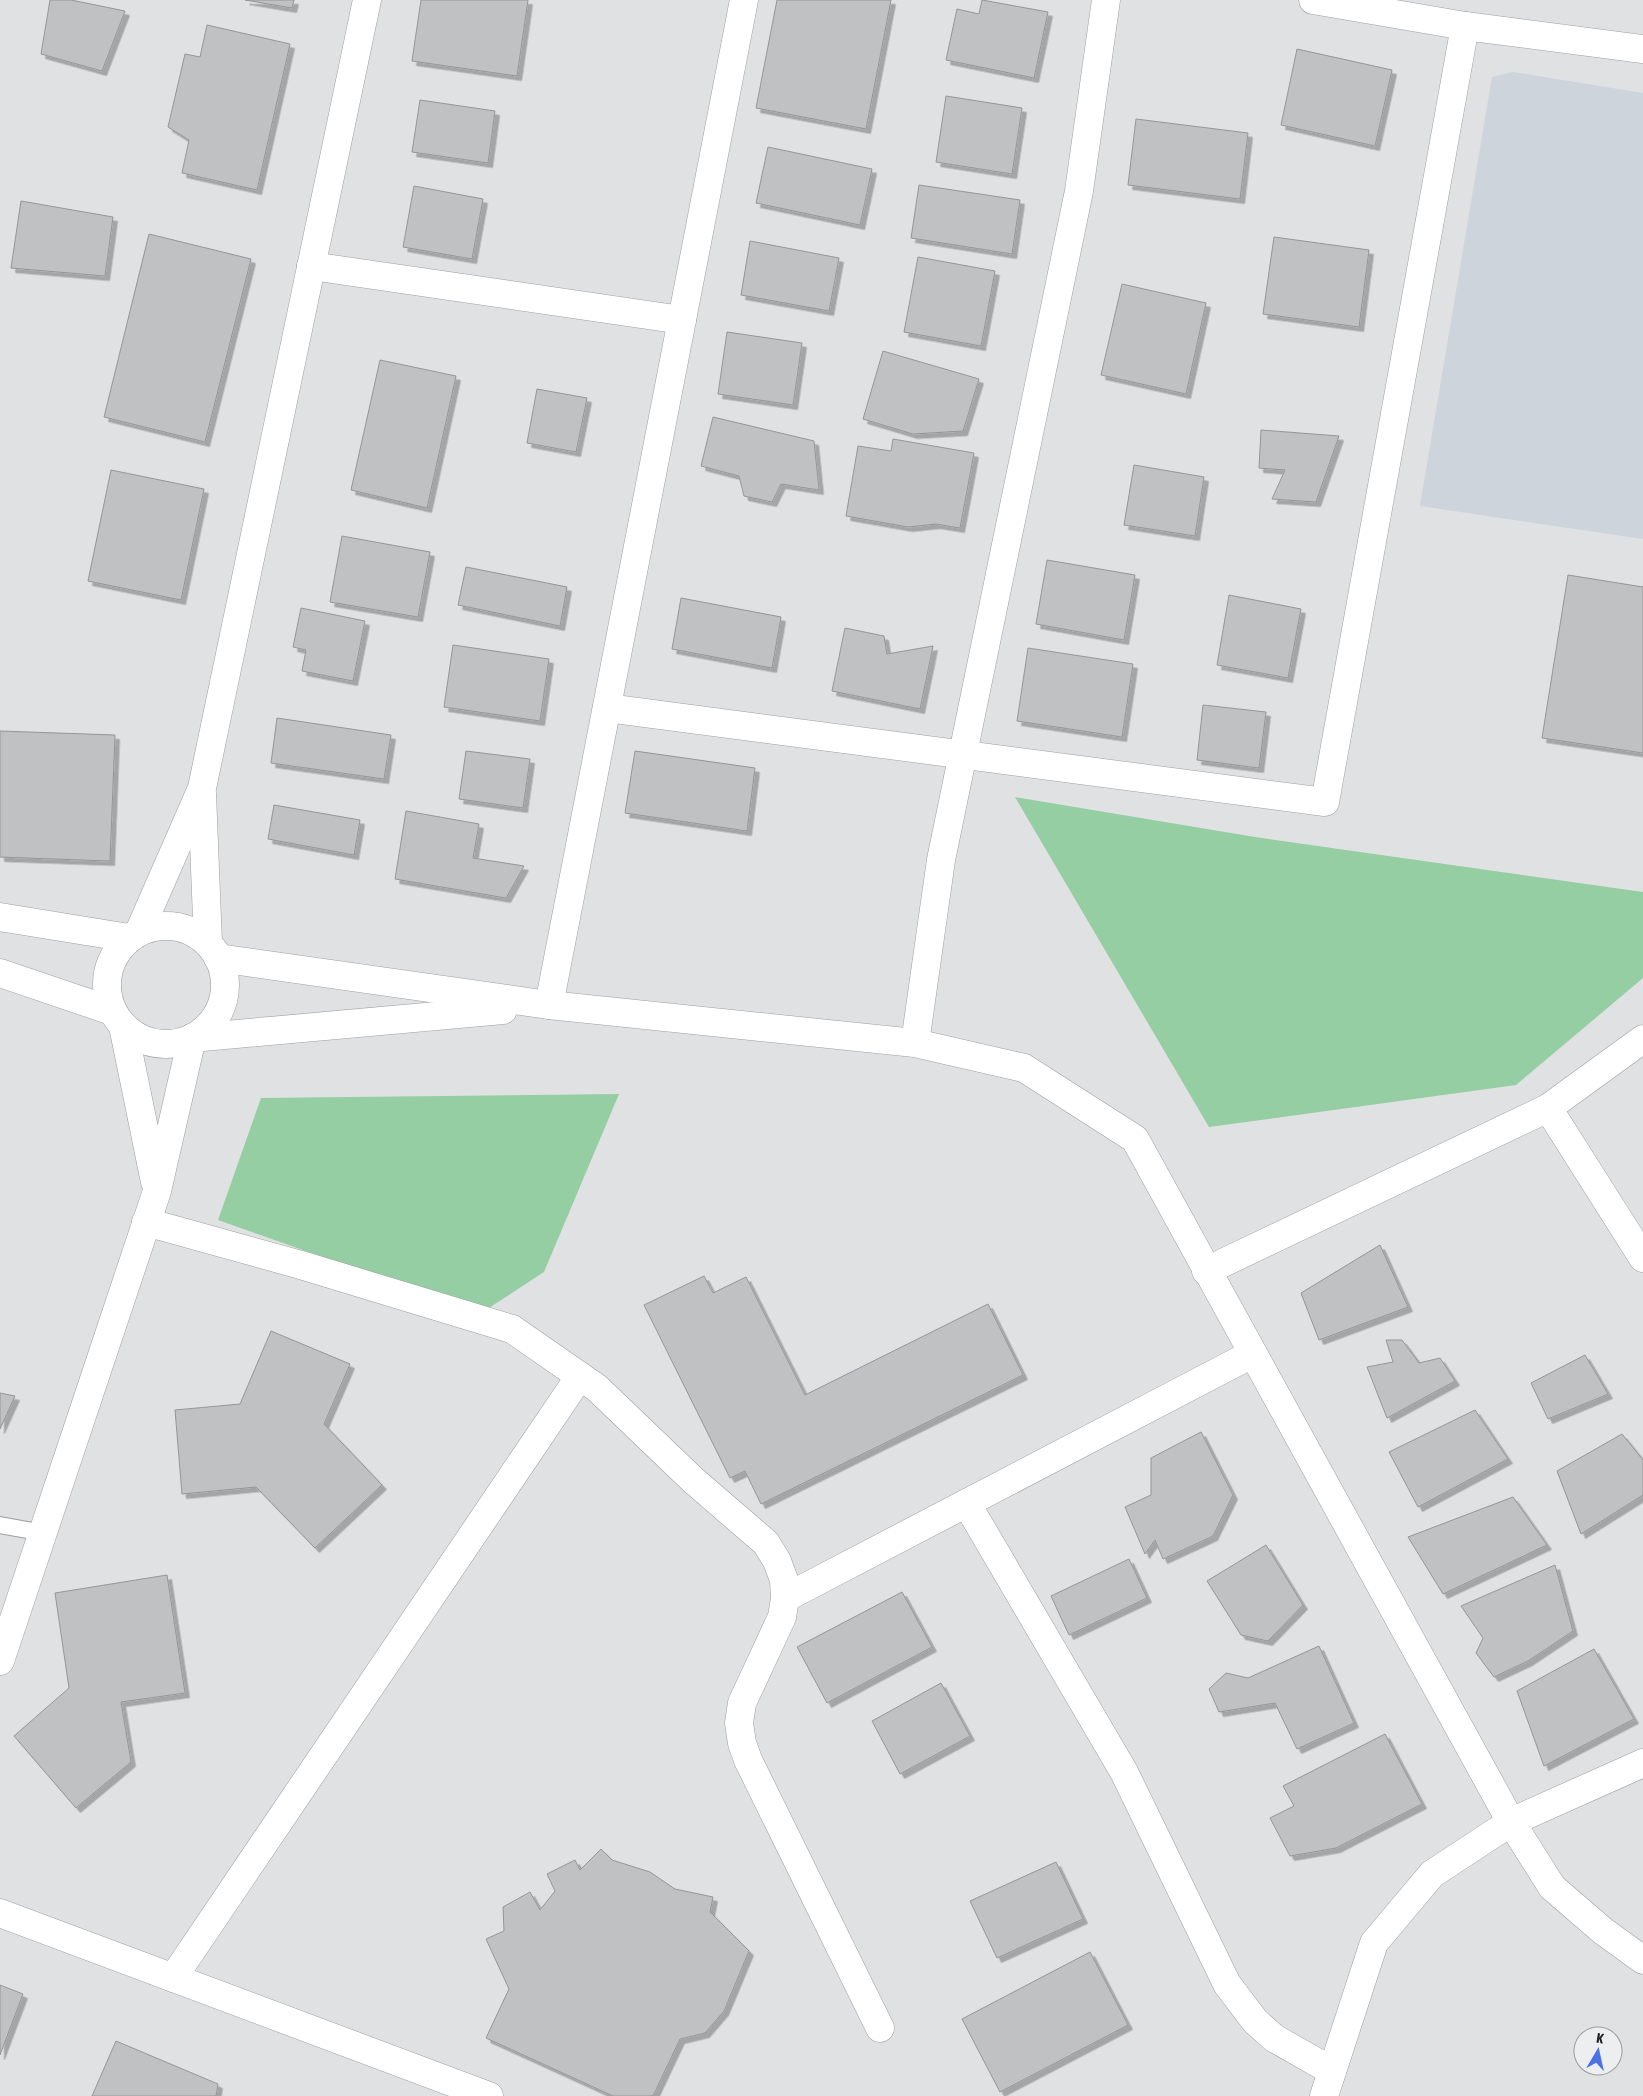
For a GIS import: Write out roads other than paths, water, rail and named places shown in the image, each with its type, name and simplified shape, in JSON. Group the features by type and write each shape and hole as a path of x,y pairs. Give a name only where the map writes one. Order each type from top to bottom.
{"street":[{"path":"157,1191 118,1019 107,993 107,975 113,958 134,935 202,788 367,0"},
{"path":"549,1005 744,0"},
{"path":"915,1043 941,860 1079,191 1106,0"},
{"path":"1313,0 1465,26 1643,49"},
{"path":"607,708 1325,802 1465,26"},
{"path":"311,266 682,320"},
{"path":"0,1661 157,1191 192,1038 208,1026 218,1012 224,994 224,976 213,950 202,788"},
{"path":"0,917 134,935 156,926 175,926 193,932 213,950 549,1005 915,1043 1024,1068 1134,1139 1511,1822 1552,1887 1603,1931 1643,1960"},
{"path":"0,973 118,1019 138,1037 156,1043 175,1043 192,1038 549,1005"},
{"path":"1206,1271 1548,1108 1643,1039"},
{"path":"1548,1108 1643,1258"},
{"path":"146,1222 301,1265 512,1328 597,1388 693,1480 766,1544 777,1561 784,1580 785,1598 782,1617 742,1703 739,1723 742,1743 748,1760 880,2028"},
{"path":"785,1598 1252,1354"},
{"path":"173,1978 580,1376"},
{"path":"967,1504 1124,1772 1226,1984 1255,2021 1328,2084 1374,1944 1432,1874 1511,1822 1643,1763"},
{"path":"0,1913 489,2096"}],"lane":[{"path":"0,1525 44,1534"}]}
